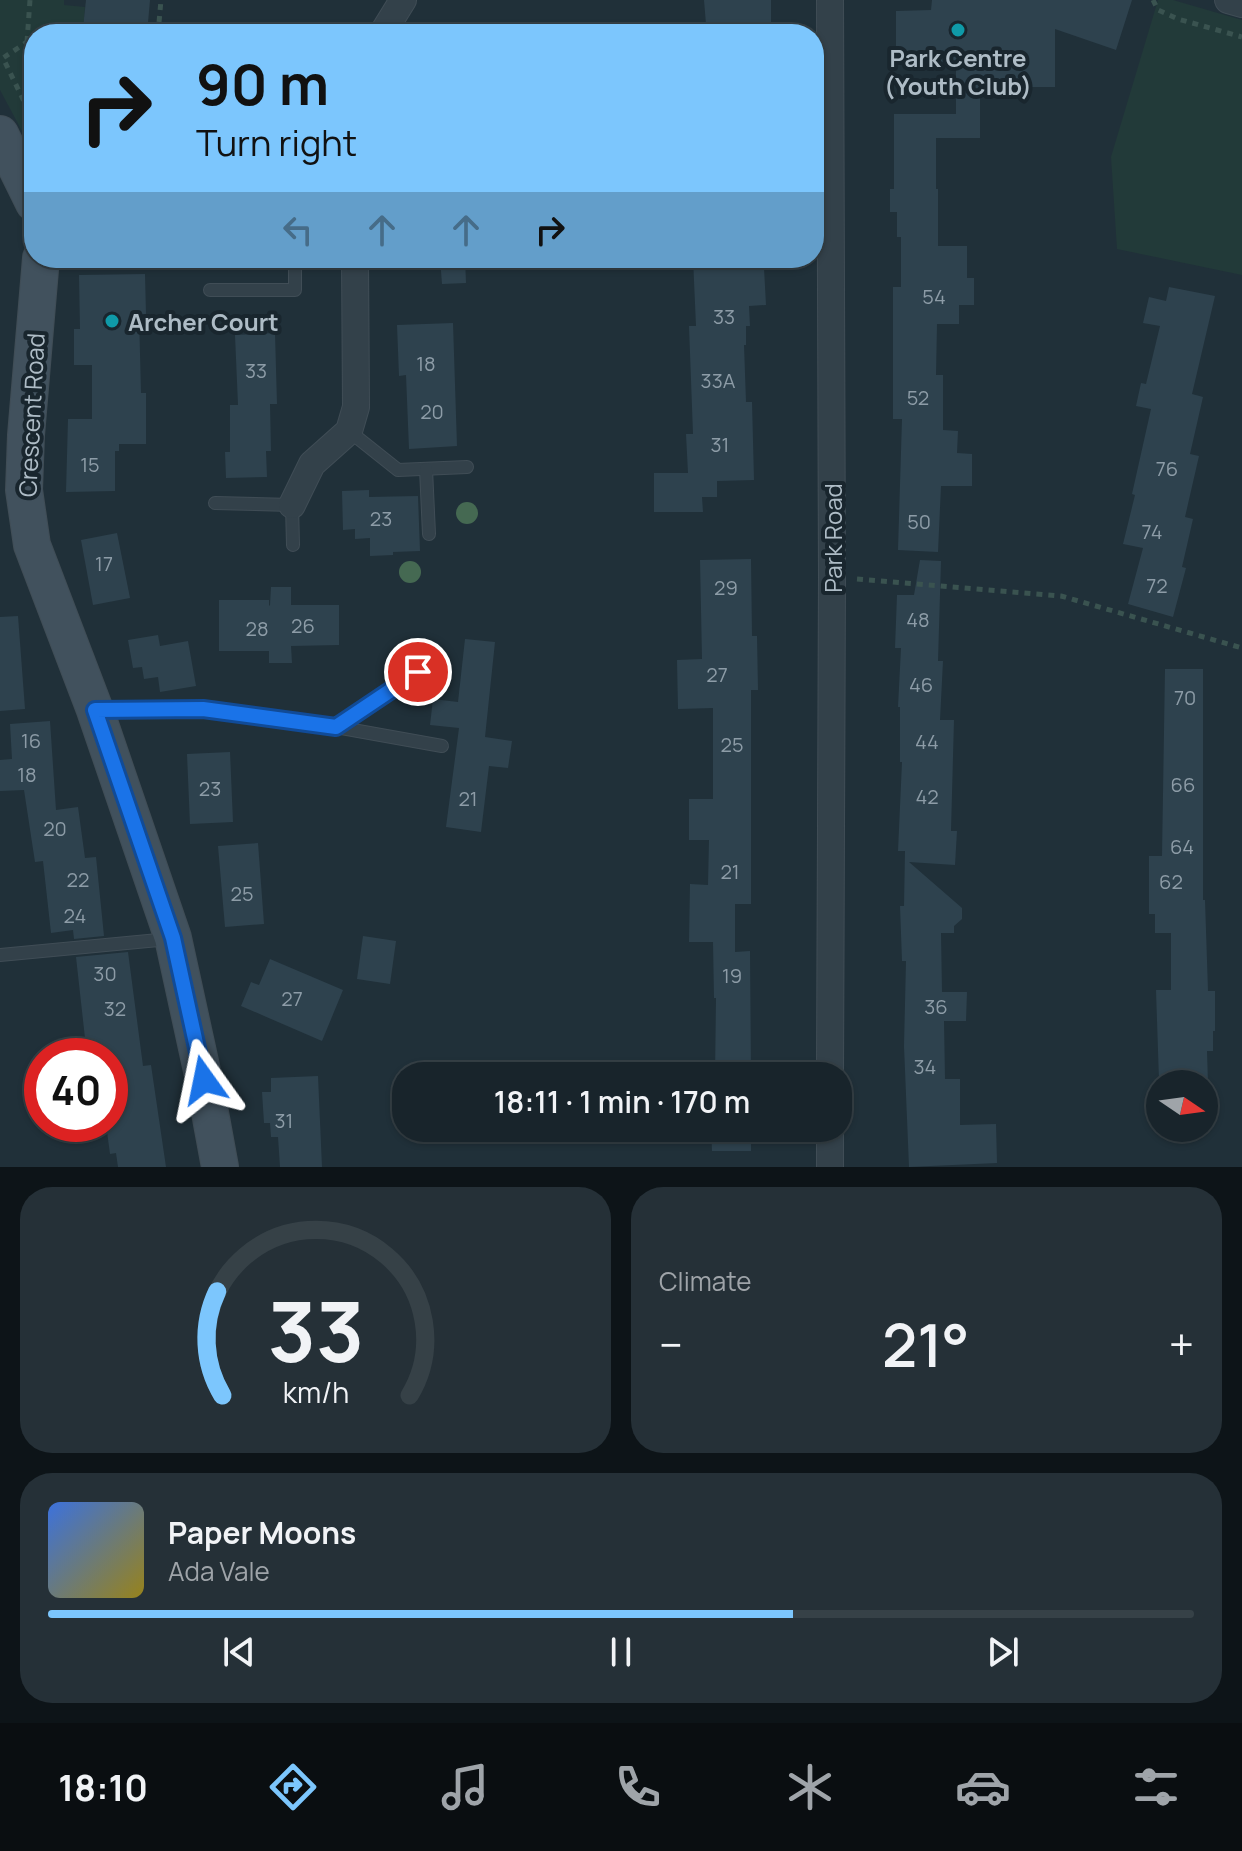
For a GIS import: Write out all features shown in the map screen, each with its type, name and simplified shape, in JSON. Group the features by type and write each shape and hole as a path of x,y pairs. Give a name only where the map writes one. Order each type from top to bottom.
{"street":[{"path":"388,24 403,0"},
{"name":"Park Road","path":"824,40 830,0"},
{"path":"1228,0 1242,4"},
{"path":"2,145 24,185"},
{"name":"Park Road","path":"824,158 832,577 830,1062"},
{"name":"Crescent Road","path":"40,268 24,490 32,545 95,710 173,938 220,1167"},
{"path":"292,505 312,464 349,431 356,407 355,268"},
{"path":"830,1142 830,1167"}],"lane":[{"path":"210,290 295,290 295,268"},
{"path":"349,431 398,470 467,467"},
{"path":"426,469 429,534"},
{"path":"215,503 292,505 293,545"},
{"path":"336,727 418,672"},
{"path":"95,710 203,709 336,727 442,746"},
{"path":"0,955 173,938"}],"path":[{"path":"30,0 31,24"},
{"path":"159,24 161,0"},
{"path":"1153,0 1158,10 1178,19 1242,37"},
{"path":"24,46 3,58 24,102"},
{"path":"832,577 1061,596 1242,648"}],"green space":[{"path":"0,0 64,0 64,5 85,7 84,24 24,24 24,135 0,90"},
{"path":"1158,0 1173,0 1242,20 1242,275 1117,249 1111,157"}],"building":[{"path":"86,0 150,0 148,24 83,24"},
{"path":"704,0 771,0 771,23 706,24"},
{"path":"932,0 1132,0 1116,50 1055,29 1055,87 980,87 980,138 936,138 938,246 967,246 967,278 974,278 974,305 959,305 959,324 937,324 936,375 943,375 943,430 958,431 957,453 972,454 972,486 941,486 938,552 898,550 902,419 893,419 893,287 901,287 901,237 897,237 897,212 890,212 890,189 894,189 894,114 956,114 956,62 896,62 896,11 931,10"},
{"path":"441,268 465,268 466,283 442,284"},
{"path":"693,268 764,268 766,305 749,306 750,326 746,326 744,345 746,402 752,402 754,480 717,481 717,497 702,497 703,512 654,512 654,473 688,473 686,434 693,434 689,326 696,326"},
{"path":"145,274 146,314 139,314 141,393 146,393 146,444 119,444 119,451 115,451 115,491 66,492 68,419 92,419 92,365 74,365 74,329 80,329 79,275"},
{"path":"1169,287 1215,296 1192,394 1203,397 1190,454 1199,456 1185,517 1193,519 1182,567 1186,568 1173,617 1128,604 1143,548 1123,544 1151,409 1136,406 1141,383 1146,384 1160,326 1143,323 1149,297 1166,301"},
{"path":"453,323 457,446 409,449 406,375 399,376 397,325"},
{"path":"275,333 277,404 270,404 271,451 266,451 267,477 226,478 225,452 230,452 230,405 238,405 235,335"},
{"path":"369,490 369,497 418,496 420,551 370,556 370,538 355,539 355,529 343,530 342,491"},
{"path":"117,533 130,598 93,605 81,540"},
{"path":"751,559 752,636 757,636 758,690 751,690 751,904 735,904 735,952 750,951 751,1062 715,1062 713,942 689,942 690,884 708,885 709,840 689,840 689,799 713,799 713,708 678,709 677,660 702,659 700,560"},
{"path":"920,560 941,561 938,661 943,661 940,720 954,720 951,831 957,831 955,865 909,862 962,908 962,919 954,926 954,933 941,933 942,992 967,992 966,1021 944,1021 945,1079 960,1079 960,1125 996,1124 997,1163 909,1167 904,1046 906,961 902,961 900,906 904,906 905,851 898,851 902,762 898,707 901,648 895,648 897,595 914,595"},
{"path":"271,587 291,587 291,605 339,605 339,645 291,646 292,663 269,663 269,651 219,651 219,600 269,600 269,606"},
{"path":"18,616 25,709 0,711 0,617"},
{"path":"158,635 160,646 188,641 196,686 160,692 158,677 144,679 142,667 133,668 128,640"},
{"path":"465,639 495,642 485,737 512,741 508,768 489,766 481,832 446,827 459,728 430,725 433,699 458,702"},
{"path":"1165,669 1203,669 1203,900 1208,991 1215,991 1215,1031 1213,1051 1207,1051 1208,1070 1159,1070 1156,990 1171,990 1171,933 1155,933 1155,914 1149,914 1149,856 1162,856"},
{"path":"50,721 56,810 78,807 85,858 96,857 104,936 74,939 73,930 51,933 43,861 35,862 24,790 0,791 0,760 12,759 10,724"},
{"path":"230,752 233,822 190,824 187,754"},
{"path":"258,843 264,924 225,927 218,846"},
{"path":"363,936 396,941 390,984 357,979"},
{"path":"128,952 143,1066 151,1065 166,1167 118,1167 116,1153 110,1154 108,1142 128,1142 128,1038 85,1038 76,957"},
{"path":"270,959 343,990 322,1041 241,1006 251,982 259,985"},
{"path":"318,1076 322,1167 280,1167 278,1137 271,1137 270,1123 264,1123 262,1092 271,1092 271,1078"},
{"path":"712,1142 751,1142 751,1151 712,1151"}],"place":[{"name":"Park Centre (Youth Club)","path":"958,30"},
{"name":"Archer Court","path":"112,321"}],"route":[{"path":"204,1080 173,938 95,710 203,709 336,727 418,672"}]}
